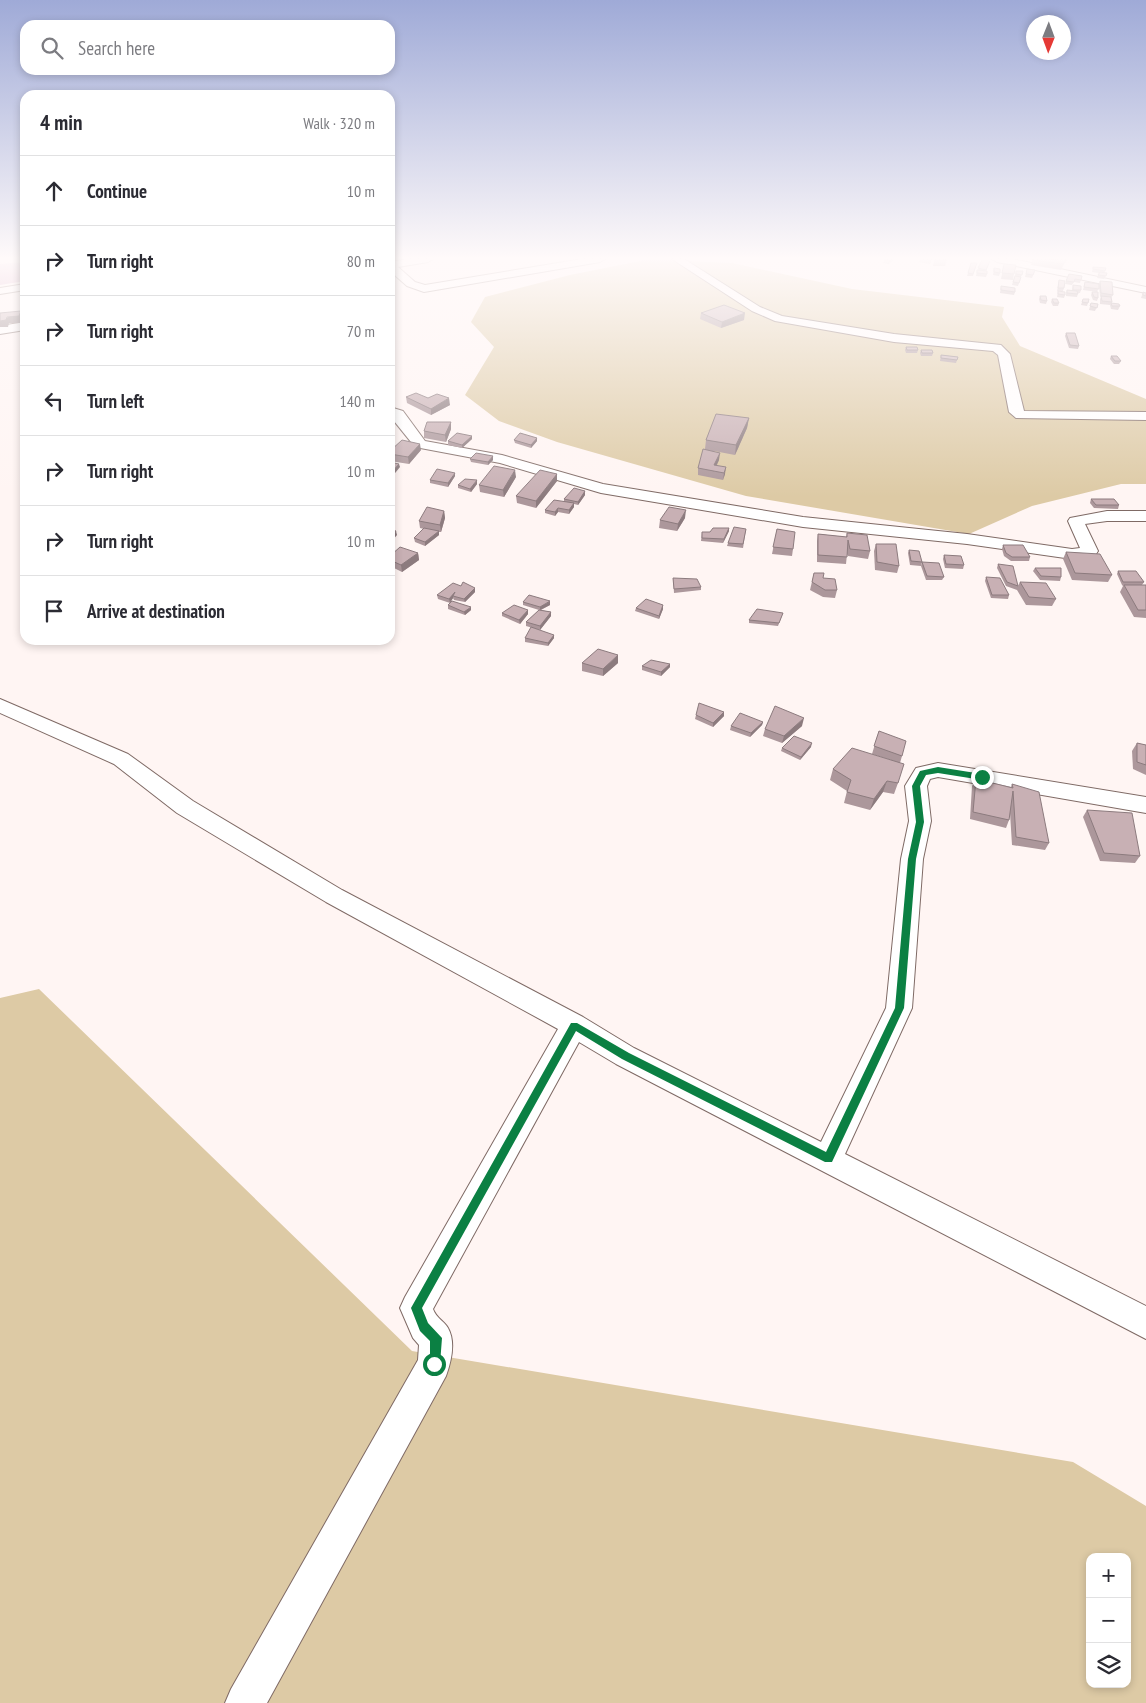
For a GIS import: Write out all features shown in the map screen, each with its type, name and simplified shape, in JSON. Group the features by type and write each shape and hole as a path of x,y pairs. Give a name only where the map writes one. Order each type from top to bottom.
{"street":[{"path":"899,338 997,348 1004,354 1016,412 1021,415 1146,416"},
{"path":"395,413 404,420 420,444 502,459 601,488 804,522 967,539 1072,554 1090,551 1076,521 1107,516 1146,516"},
{"path":"0,705 121,759 185,807 334,896 574,1026 625,1056 828,1158 1146,1323"},
{"path":"828,1158 899,1008 912,859 920,822 916,786 923,773 938,770 1146,804"},
{"path":"245,1703 434,1364 436,1338 424,1327 416,1308 574,1026"}],"shaded area":[{"path":"486,338 1015,338 1020,346 1146,399 1146,484 1121,484 1032,506 969,534 746,496 557,442 499,421 465,395 494,347"},
{"path":"39,989 412,1351 1073,1462 1146,1506 1146,1703 0,1703 0,998"}],"building":[{"path":"1068,338 1077,338 1079,346 1070,345"},
{"path":"906,347 917,347 918,350 907,350"},
{"path":"921,350 932,350 933,353 922,353"},
{"path":"941,355 958,357 957,360 941,358"},
{"path":"1111,356 1117,356 1121,361 1115,361"},
{"path":"416,393 428,398 437,394 449,398 431,409 406,397"},
{"path":"716,414 749,418 736,445 706,440"},
{"path":"427,422 451,422 445,435 424,431"},
{"path":"457,433 472,436 462,445 448,441"},
{"path":"520,433 537,438 531,445 514,440"},
{"path":"402,440 420,444 408,457 395,455 395,446"},
{"path":"703,449 720,453 714,465 726,467 724,473 698,468"},
{"path":"476,453 493,456 488,462 470,459"},
{"path":"494,466 515,470 503,490 479,485"},
{"path":"437,469 455,473 448,483 430,480"},
{"path":"540,470 557,474 536,501 516,496"},
{"path":"465,479 477,480 470,489 458,485"},
{"path":"574,488 585,491 578,502 564,499"},
{"path":"1091,499 1114,499 1119,505 1096,505"},
{"path":"554,500 574,503 569,510 558,508 555,512 545,510"},
{"path":"427,507 444,511 440,525 419,521"},
{"path":"669,507 686,510 678,524 660,520"},
{"path":"734,527 746,529 743,544 728,543"},
{"path":"424,528 439,531 425,542 414,538"},
{"path":"713,528 729,528 724,539 702,538 702,532 710,532"},
{"path":"777,529 795,532 793,549 773,547"},
{"path":"847,533 867,535 870,551 850,549 848,540 847,557 818,555 818,534 847,537"},
{"path":"876,544 896,544 899,566 877,562"},
{"path":"1003,545 1023,545 1030,557 1012,557 1006,553"},
{"path":"400,547 418,553 401,565 395,562 395,552"},
{"path":"909,550 919,551 922,562 911,561"},
{"path":"1066,552 1100,554 1112,575 1075,573"},
{"path":"944,555 961,556 964,565 946,564"},
{"path":"922,562 939,563 944,577 927,576"},
{"path":"998,564 1013,566 1018,586 1007,582"},
{"path":"1035,568 1061,568 1061,577 1041,576"},
{"path":"1118,571 1136,571 1144,582 1123,582"},
{"path":"814,573 824,573 823,578 835,579 837,590 825,590 812,582"},
{"path":"986,577 1000,578 1009,595 992,595"},
{"path":"673,578 697,579 701,587 674,589"},
{"path":"463,582 475,588 464,599 453,596 455,592 449,599 437,595 453,583 461,586"},
{"path":"1020,582 1046,583 1056,599 1029,597"},
{"path":"1124,585 1146,585 1146,610 1138,610"},
{"path":"529,595 550,601 540,607 523,602"},
{"path":"646,599 663,605 659,616 636,608"},
{"path":"452,601 471,607 464,612 448,605"},
{"path":"514,605 528,610 519,620 502,613"},
{"path":"757,609 783,613 779,623 749,620"},
{"path":"539,610 551,612 540,626 526,622"},
{"path":"531,627 554,635 548,643 525,638"},
{"path":"598,649 618,655 603,669 582,663"},
{"path":"651,660 670,664 661,672 642,666"},
{"path":"699,703 724,712 713,723 696,715"},
{"path":"775,706 804,718 784,736 765,729"},
{"path":"740,713 763,722 751,733 731,726"},
{"path":"879,731 906,741 902,756 874,746"},
{"path":"794,736 812,743 801,757 782,748"},
{"path":"1137,743 1146,745 1146,765 1137,762"},
{"path":"852,748 904,764 898,783 887,781 874,799 847,792 851,780 833,769"},
{"path":"976,779 1013,788 1012,784 1039,792 1049,843 1016,837 1013,791 1009,820 973,812"},
{"path":"1087,810 1132,813 1140,856 1104,853"}],"route":[{"path":"434,1364 436,1338 424,1327 416,1308 574,1026 625,1056 828,1158 899,1008 912,859 920,822 916,786 923,773 938,770 982,777"}]}
